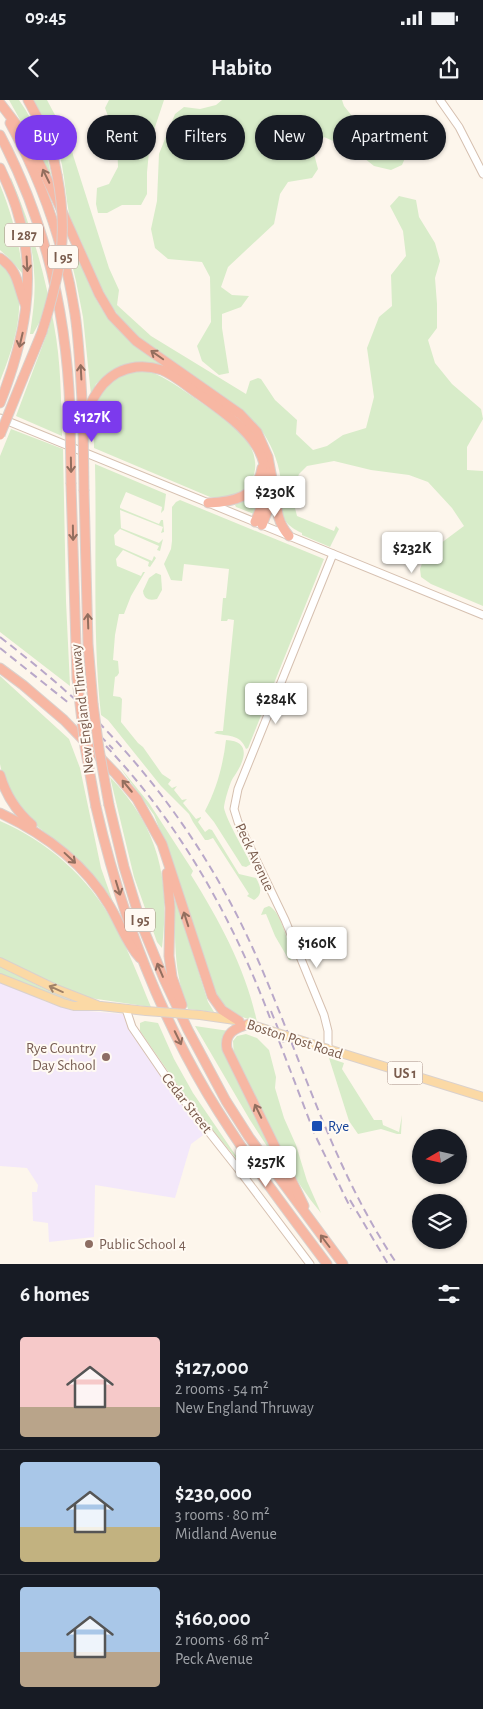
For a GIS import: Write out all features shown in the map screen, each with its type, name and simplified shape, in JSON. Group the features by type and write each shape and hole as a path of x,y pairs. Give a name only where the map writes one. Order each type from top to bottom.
{"highway":[{"name":"I 287","path":"0,435 42,332 56,286 62,253 63,214 50,141 28,100"},
{"name":"New England Thruway","path":"0,104 28,157 46,200 64,260 78,334 83,420 88,636 93,704 98,749 124,867 141,923 164,980 188,1030 238,1119 266,1161 343,1264"},
{"path":"0,104 23,132 31,146 99,294 112,316 136,341 246,420 257,432 272,474 269,506 259,523"},
{"name":"New England Thruway","path":"0,135 16,167 30,203 52,272 62,319 70,412 77,678 85,747 96,807 115,880 144,962 176,1034 206,1091 244,1151 326,1264"},
{"name":"I 287","path":"0,168 24,233 28,264 27,307 22,340 0,403"},
{"path":"0,258 9,265 16,276 27,307"},
{"path":"83,420 97,391 112,375 133,368 154,368 175,378 237,422 249,434 275,474 278,519 289,536"},
{"path":"208,503 229,502 250,492 261,474 265,457"},
{"path":"0,668 51,708 109,766 137,799 162,844 212,996 222,1010 239,1021"},
{"path":"0,775 5,791 13,805 24,818 75,862 101,891 131,948 144,962"},
{"path":"0,813 48,839"},
{"path":"153,827 167,872 170,908 169,950 171,970 188,1030"},
{"path":"249,1024 231,1031 227,1041 228,1049 294,1184 308,1218"}],"main road":[{"name":"Boston Post Road","path":"0,962 56,989 101,1006"},
{"name":"Boston Post Road","path":"0,978 63,1003 200,1015 239,1021 483,1097"}],"street":[{"path":"440,100 459,127 483,174"},
{"path":"0,418 483,615"},
{"name":"Peck Avenue","path":"328,1049 328,1031 324,1015 285,920 238,822 234,809 238,789 334,554"},
{"name":"Cedar Street","path":"126,1009 132,1027 171,1084 310,1264"}],"shaded area":[{"path":"0,981 46,1002 75,1010 123,1014 140,1045 206,1133 191,1144 175,1198 95,1185 94,1237 49,1242 48,1223 33,1221 32,1192 37,1192 38,1185 27,1168 0,1166"}],"green space":[{"path":"9,100 19,100 28,115 17,115"},
{"path":"33,100 47,100 55,115 42,115"},
{"path":"109,100 164,100 156,124 156,115 108,115 105,108"},
{"path":"222,100 342,100 351,115 333,115 333,141 323,138 323,115 255,115 255,160 316,160 318,169 312,178 288,182 280,194 274,224 228,267 221,287 232,295 249,296 241,307 222,314 222,328 229,373 219,375 202,361 197,346 211,322 210,277 202,262 168,259 155,248 151,229 157,201 159,154 166,136 166,160 245,160 245,115 175,115 184,107 200,109 216,105"},
{"path":"48,160 53,186 43,161"},
{"path":"61,160 75,160 109,268 119,290 117,305 151,336 246,394 250,381 258,378 261,379 275,400 297,420 296,434 313,450 327,446 343,435 366,428 374,397 367,348 379,317 392,306 391,275 406,256 403,231 390,206 399,196 416,200 419,217 435,243 440,261 435,278 437,328 428,340 435,363 452,384 481,409 483,419 467,447 467,470 483,471 483,606 431,584 421,577 420,569 425,555 464,526 452,508 428,482 409,475 371,470 334,461 307,466 299,474 289,502 294,504 297,516 334,531 336,526 339,529 330,547 302,535 302,533 288,524 282,513 281,483 276,457 260,429 238,408 141,340 118,315 107,298 71,221"},
{"path":"118,160 148,160 147,194 141,205 122,205 107,213 98,213 96,204 97,188 109,184 118,167"},
{"path":"366,160 404,160 402,165 391,170 374,166"},
{"path":"11,178 42,268 50,306 59,367 62,436 16,416 49,328 39,323 33,334 30,334 35,280 33,260 26,225"},
{"path":"0,185 14,228 23,273 0,250"},
{"path":"74,246 92,292 107,316 132,342 171,372 156,365 135,362 112,370 96,384 91,395 83,317 68,248"},
{"path":"0,263 12,273 17,285 19,313 14,342 0,381"},
{"path":"146,370 180,388 221,416 242,434 250,445 254,456 255,469 251,483 244,492 228,497 210,497 94,448 94,417 100,394 106,386 116,379 129,373"},
{"path":"11,429 63,449 70,686 0,632 0,456"},
{"path":"95,464 166,494 164,510 161,513 162,507 126,492 120,506 120,508 159,524 163,520 164,532 161,533 163,527 120,510 121,528 159,543 163,539 160,551 157,550 159,546 120,529 114,535 115,545 152,561 154,556 156,558 150,567 148,566 149,562 123,550 116,559 117,566 141,576 145,572 131,596 124,614 119,614 115,635 113,660 118,661 119,673 115,677 113,696 122,699 121,722 143,747 162,774 171,780 168,784 172,788 177,786 174,790 182,800 187,799 183,803 196,819 201,817 198,822 205,832 209,829 212,830 239,874 256,878 260,893 254,900 247,896 249,894 213,838 205,840 189,814 161,786 108,720 101,715 96,621"},
{"path":"259,486 254,514 236,507 235,505 251,496"},
{"path":"180,500 324,559 246,749 240,740 233,736 214,733 223,731 234,620 221,621 223,598 226,598 229,569 184,564 182,581 171,580 164,564 171,549 172,507"},
{"path":"156,573 161,575 162,590 157,599 152,600 144,596 143,591 149,578"},
{"path":"0,676 69,739 80,768 101,868 114,905 94,877 78,859 22,814 4,783 0,764"},
{"path":"226,740 235,741 240,744 244,754 243,760 230,784 224,808 251,864 246,867 242,866 205,811 219,776"},
{"path":"119,766 149,803 193,871 191,875 212,910 239,964 257,1022 225,1011 217,999 154,815"},
{"path":"110,777 127,796 140,816 150,835 157,856 162,877 164,899 162,948 157,942 134,877"},
{"path":"0,821 17,829 50,850 65,862 91,890 113,922 151,1007 90,998 66,990 0,960"},
{"path":"175,897 208,1002 214,1012 188,1009 183,995 177,967"},
{"path":"269,906 281,921 289,945 291,960 289,960 275,936 266,914 261,915 264,908"},
{"path":"0,966 49,991 76,1002 65,1000 0,975"},
{"path":"145,1021 158,1023 174,1059 193,1093 245,1169 190,1103 140,1031 140,1023"},
{"path":"195,1026 229,1031 226,1035 277,1160 250,1120"},
{"path":"246,1034 257,1038 269,1050 276,1077 275,1088 284,1118 321,1213 307,1196 284,1158 234,1057 233,1041 237,1036"},
{"path":"329,1058 344,1063 342,1069 374,1120 382,1120 383,1125 399,1132 402,1115 401,1134 381,1129 358,1134 349,1121"}],"railway":[{"path":"0,637 41,670 105,729 149,779 207,862 240,921 254,951 319,1111 354,1190 397,1264"},
{"path":"0,648 70,704"},
{"path":"82,717 113,749"},
{"path":"106,746 158,807 202,874 239,945 270,1018"},
{"path":"271,1011 285,1046"},
{"path":"279,1041 315,1135 351,1209"},
{"path":"350,1200 388,1264"}],"place":[{"name":"Rye Country Day School","path":"106,1057"},
{"name":"Rye","path":"317,1126"},
{"name":"Public School 4","path":"89,1244"}]}
